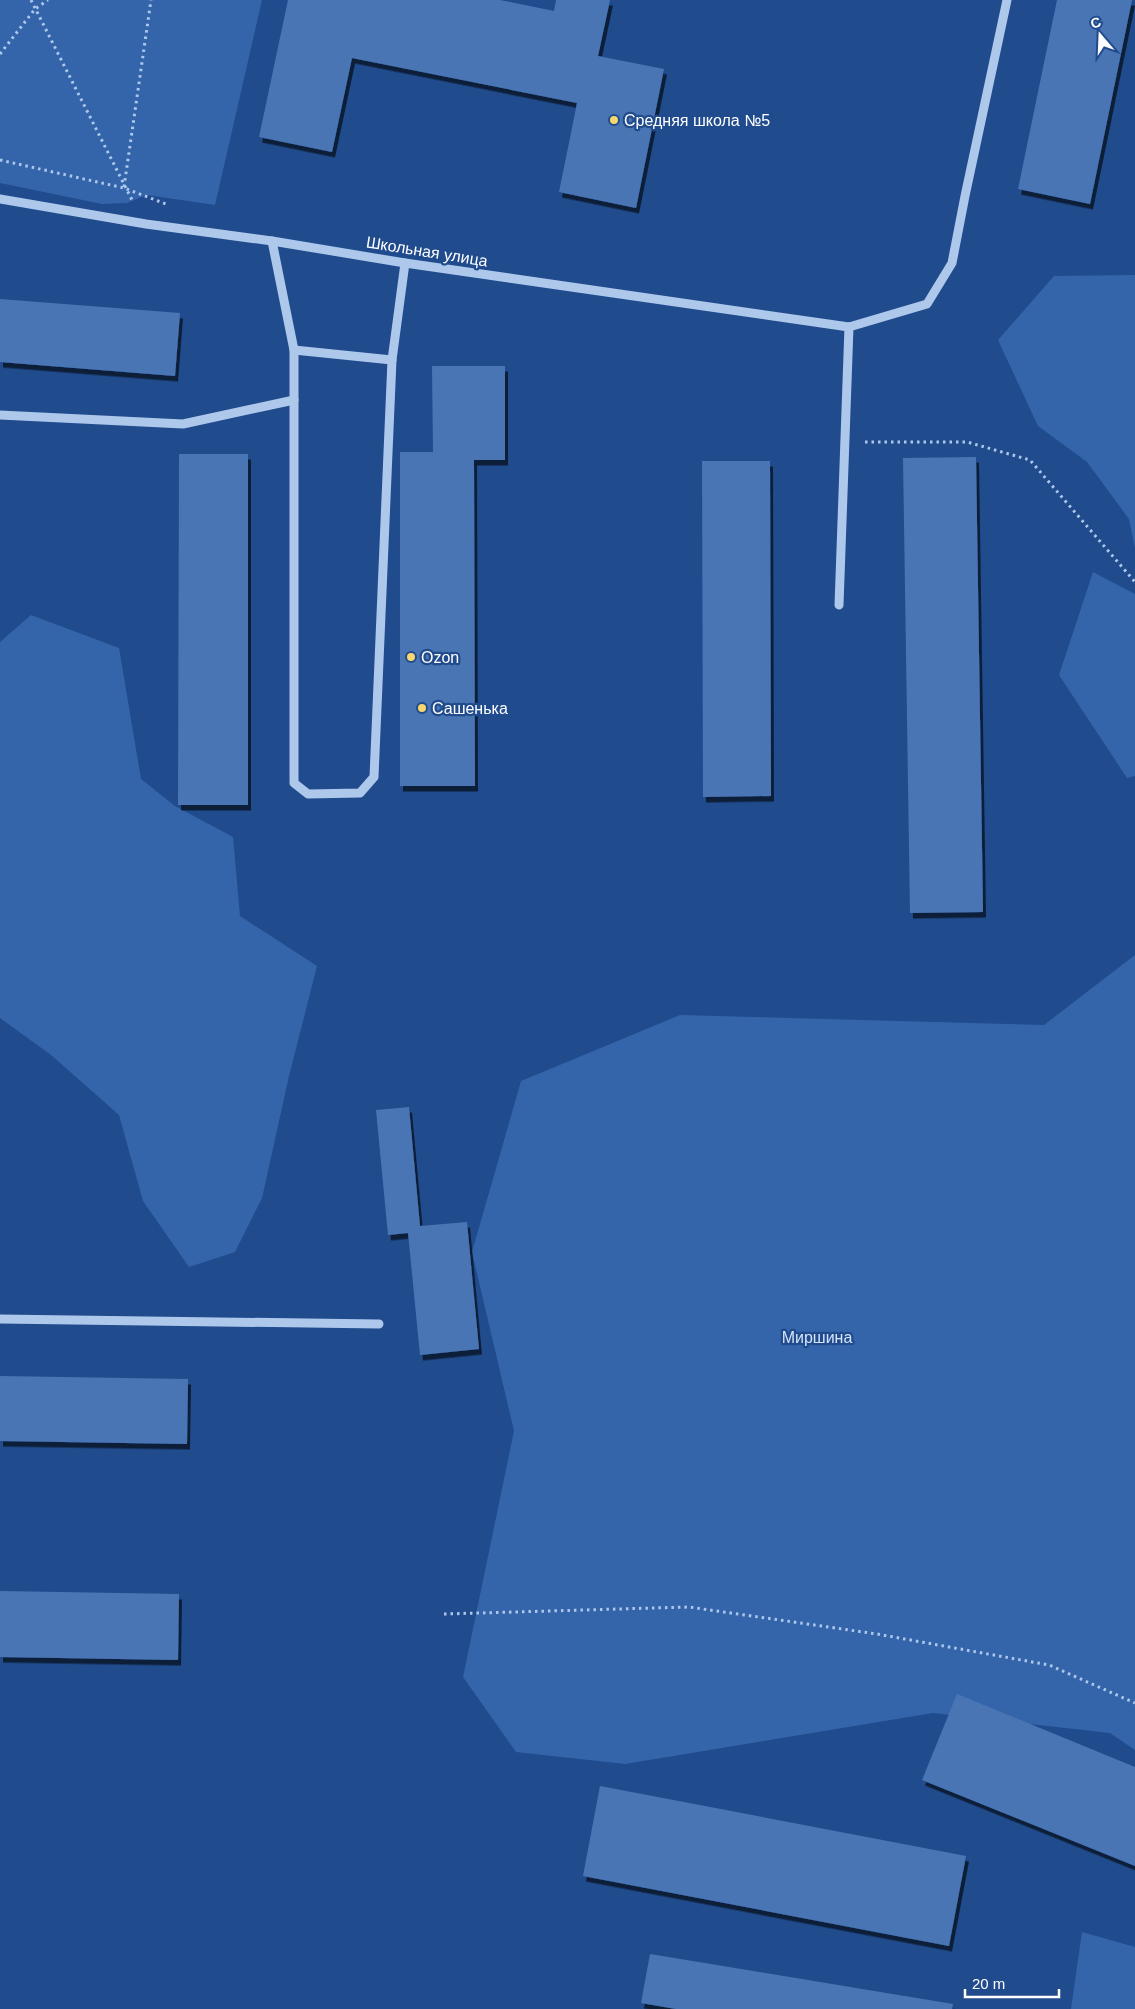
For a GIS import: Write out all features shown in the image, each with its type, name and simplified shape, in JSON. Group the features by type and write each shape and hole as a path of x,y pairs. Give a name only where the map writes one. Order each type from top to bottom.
{"street":[{"path":"839,604 850,327 927,304 952,263 1007,0"},
{"name":"Школьная улица","path":"0,200 405,263 850,327"},
{"path":"272,241 294,350 294,783 308,794 360,793 374,777 392,360 405,263"},
{"path":"294,350 392,360"},
{"path":"0,415 183,424 294,400"},
{"path":"0,1319 379,1324"}],"path":[{"path":"31,0 124,188 146,224"},
{"path":"0,54 36,9 48,0"},
{"path":"124,188 151,0"},
{"path":"844,442 967,442 1030,460 1135,582"},
{"path":"444,1614 689,1607 877,1634 1049,1665 1135,1703"}],"green space":[{"path":"0,0 262,0 215,205 147,195 127,203 102,204 0,183"},
{"path":"1135,275 1135,548 1129,519 1087,462 1038,426 998,340 1054,276"},
{"path":"1093,572 1135,594 1135,776 1127,778 1059,675"},
{"path":"31,615 119,648 141,779 175,806 233,837 240,916 317,966 289,1076 262,1198 235,1252 189,1267 143,1201 119,1115 51,1055 0,1018 0,642"},
{"name":"Миршина","path":"1135,955 1135,1750 1110,1733 933,1713 625,1764 516,1752 463,1677 514,1431 472,1252 521,1081 680,1015 1044,1025"},
{"path":"1082,1932 1135,1947 1135,2009 1071,2009"}],"building":[{"name":"Средняя школа №5","path":"288,0 500,0 554,11 556,0 610,0 598,56 664,69 636,208 559,192 577,103 352,58 332,152 259,137"},
{"path":"1057,0 1132,0 1090,204 1018,189"},
{"path":"0,299 180,313 175,376 0,362"},
{"path":"432,366 505,366 505,460 474,460 475,786 400,786 400,452 433,452"},
{"path":"179,454 248,454 248,805 178,805"},
{"path":"976,457 983,912 910,913 903,458"},
{"path":"702,461 770,461 771,796 703,797"},
{"path":"409,1107 420,1226 467,1222 479,1349 420,1355 408,1233 388,1235 376,1110"},
{"path":"0,1376 188,1379 187,1444 0,1441"},
{"path":"0,1591 179,1594 178,1660 0,1657"},
{"path":"957,1694 1135,1767 1135,1866 922,1780"},
{"path":"600,1786 966,1856 949,1946 583,1876"},
{"path":"650,1954 953,2004 952,2009 676,2009 641,2003"}],"place":[{"name":"Средняя школа №5","path":"614,120"},
{"name":"Ozon","path":"411,657"},
{"name":"Сашенька","path":"422,708"}]}
